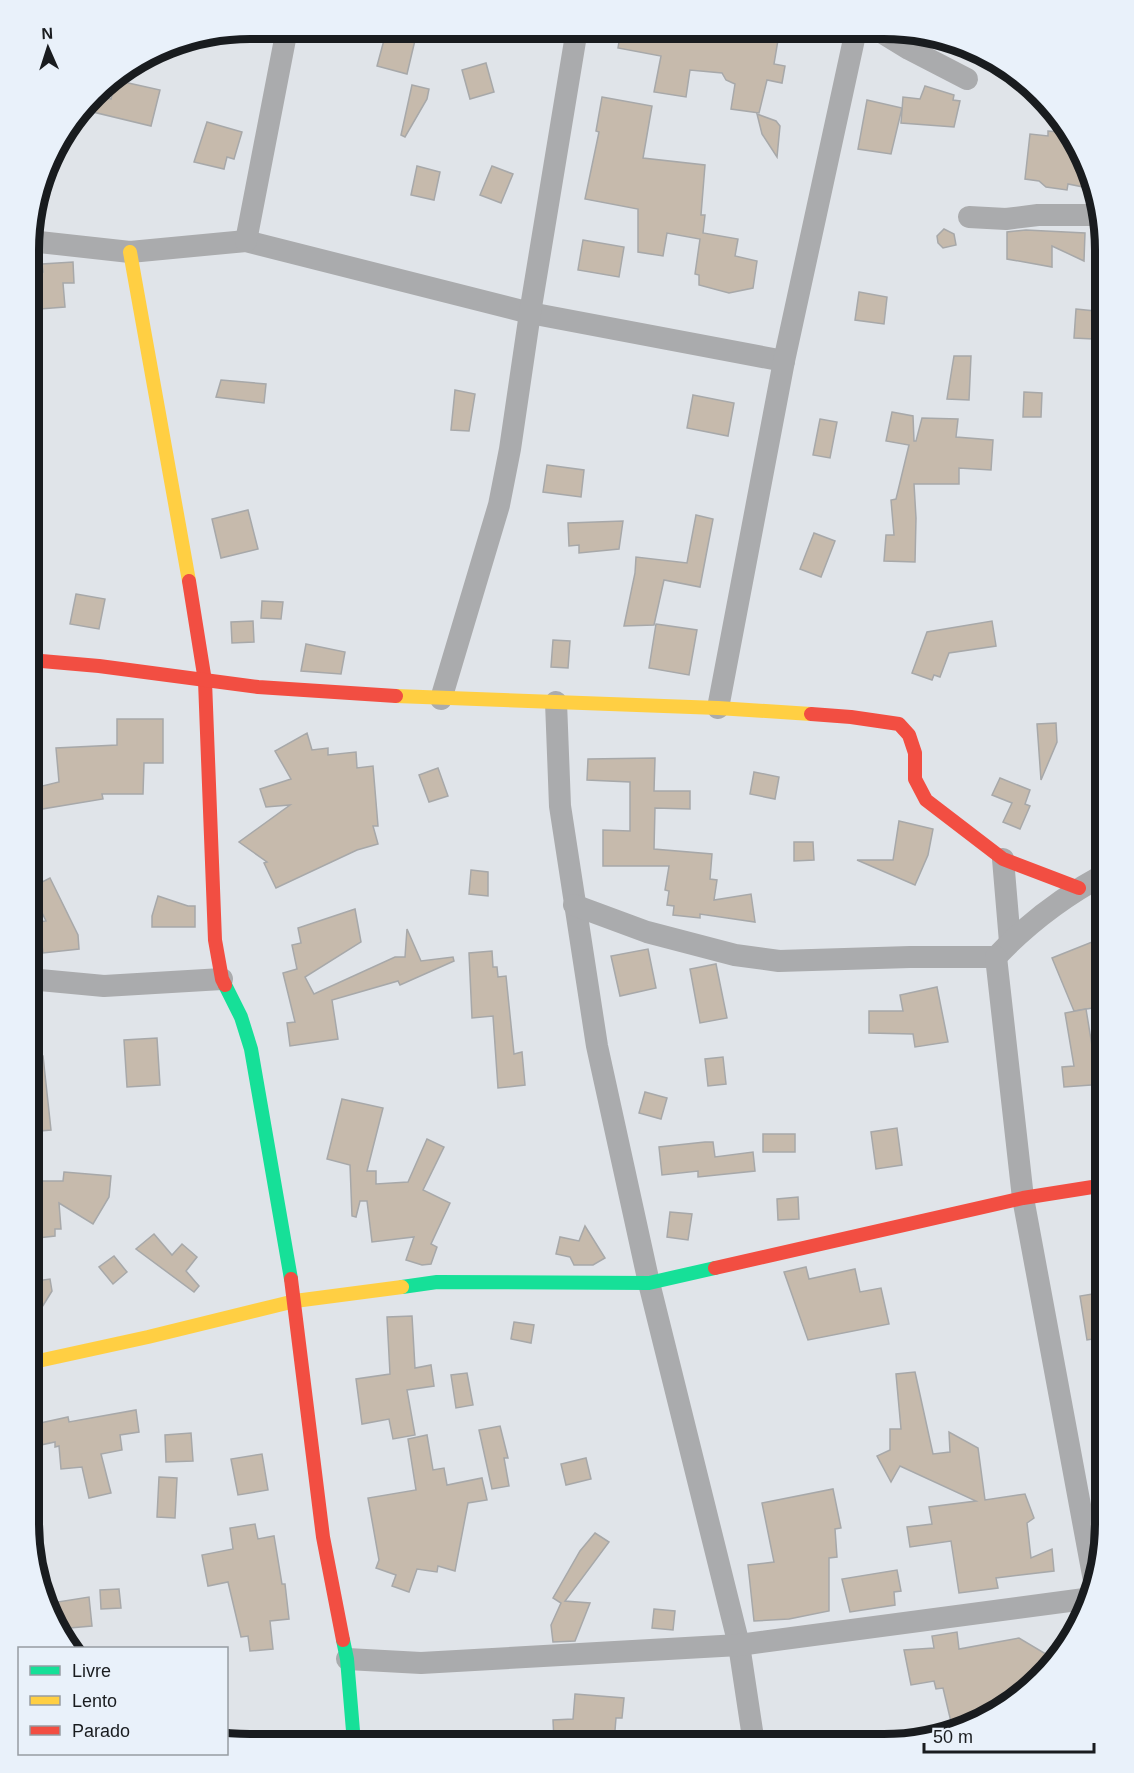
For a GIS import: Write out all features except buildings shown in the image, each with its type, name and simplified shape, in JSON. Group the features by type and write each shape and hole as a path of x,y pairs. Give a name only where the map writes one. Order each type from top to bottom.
{"street":[{"path":"246,241 285,39"},
{"path":"441,699 499,504 575,39"},
{"path":"718,708 784,361 854,39"},
{"path":"893,39 967,79"},
{"path":"969,217 1006,219 1038,214 1092,215"},
{"path":"39,242 130,252 246,241 530,313 784,361"},
{"path":"130,252 205,681 208,796 216,940 222,979 241,1017 251,1049 295,1301 323,1537 347,1659 353,1734"},
{"path":"39,661 99,666 258,687 441,699 718,708 851,717 898,724 909,735 915,753 915,779 926,800 1003,859 1079,888"},
{"path":"556,702 560,806 597,1046 649,1282 739,1645 752,1734"},
{"path":"1003,859 1003,949 1023,1198 1091,1564"},
{"path":"574,905 647,932 735,955 779,961 910,957 1003,949 1079,888 1095,879"},
{"path":"39,980 104,986 222,979"},
{"path":"39,1361 295,1301 437,1282 604,1284 649,1282 1023,1198 1095,1187"},
{"path":"347,1659 421,1663 739,1645 1081,1600"}],"traffic: fast":[{"path":"225,985 241,1017 251,1049 291,1279"},
{"path":"402,1287 437,1282 649,1283 715,1268"},
{"path":"343,1640 347,1659 353,1734"}],"traffic: slow":[{"path":"130,252 189,581"},
{"path":"396,696 718,708 811,714"},
{"path":"39,1361 295,1301 402,1287"}],"traffic: jam":[{"path":"189,581 205,681 215,940 225,985"},
{"path":"39,661 99,666 258,687 396,696"},
{"path":"811,714 899,724 909,735 915,753 915,779 926,800 1003,859 1079,888"},
{"path":"715,1268 1023,1198 1095,1187"},
{"path":"291,1279 323,1537 343,1640"}]}
